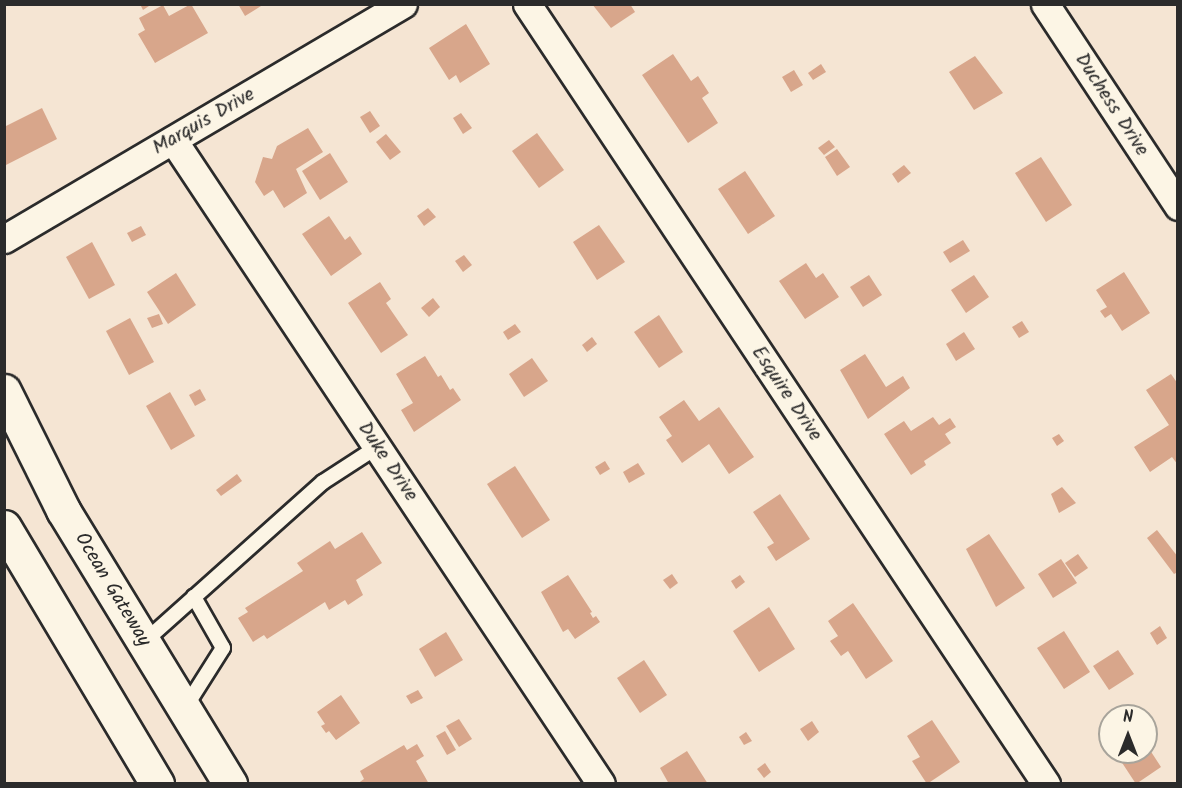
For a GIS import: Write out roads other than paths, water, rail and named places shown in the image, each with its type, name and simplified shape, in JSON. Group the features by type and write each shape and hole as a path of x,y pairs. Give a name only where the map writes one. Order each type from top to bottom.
{"main road":[{"name":"Ocean Gateway","path":"4,392 63,510 230,783"},
{"path":"4,527 158,783"}],"street":[{"name":"Marquis Drive","path":"4,239 403,4"},
{"name":"Esquire Drive","path":"526,4 1046,783"},
{"name":"Duchess Drive","path":"1045,4 1178,206"},
{"name":"Duke Drive","path":"174,140 600,783"}],"lane":[{"path":"144,642 323,483 377,447"},
{"path":"184,708 224,648 194,597"}]}
